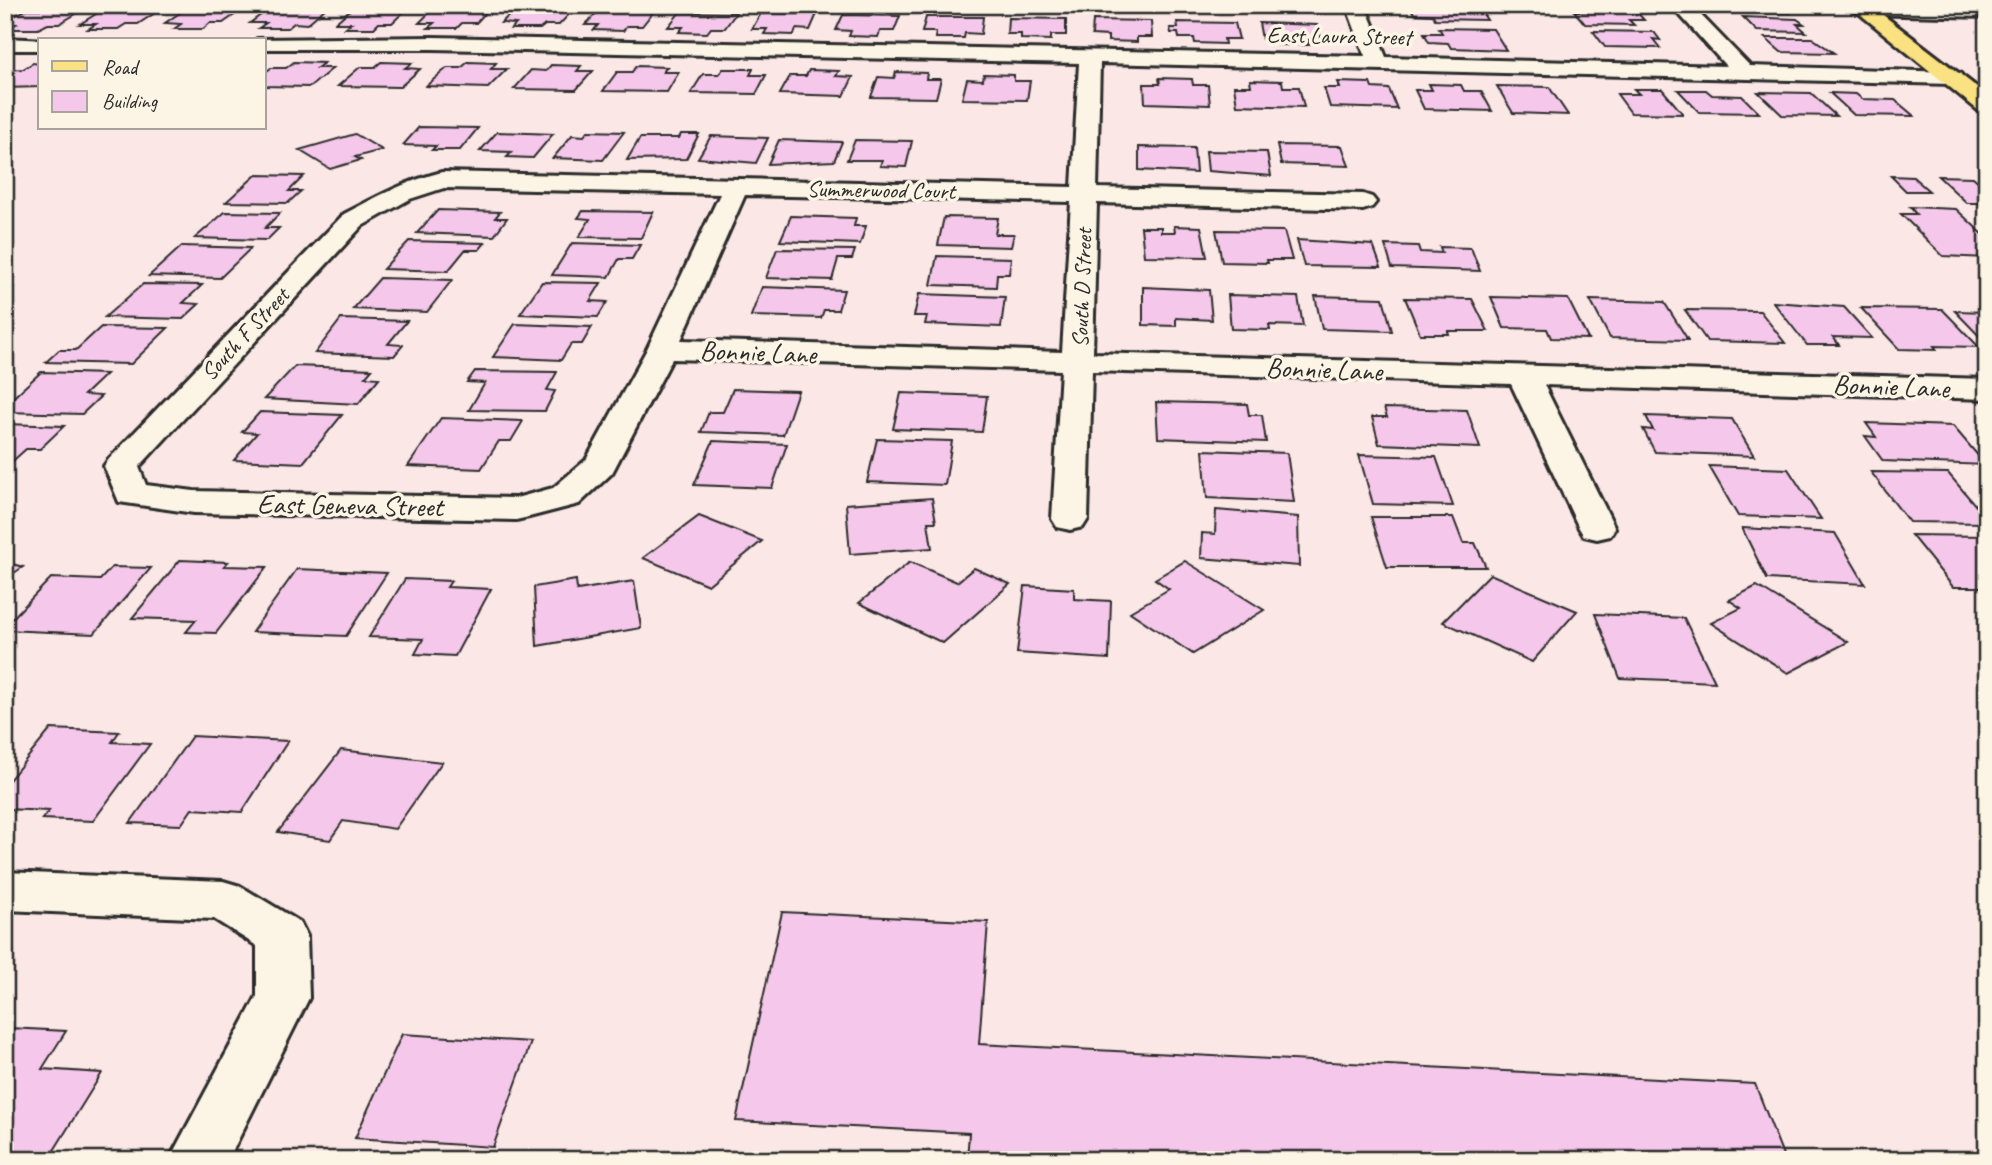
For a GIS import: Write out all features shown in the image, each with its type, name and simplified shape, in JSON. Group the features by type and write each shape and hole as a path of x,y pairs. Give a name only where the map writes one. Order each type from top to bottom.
{"main road":[{"path":"1860,7 1987,106"}],"street":[{"path":"1355,5 1378,63"},
{"path":"1679,5 1744,72"},
{"path":"1860,7 1987,11"},
{"name":"East Laura Street","path":"266,43 433,43 1951,78"},
{"path":"5,44 38,44"},
{"name":"South D Street","path":"1070,519 1079,362 1090,57"},
{"name":"Summerwood Court","path":"401,194 442,180 1363,202"},
{"path":"662,349 736,187"},
{"name":"South F Street","path":"132,494 121,466 353,220 401,194"},
{"name":"Bonnie Lane","path":"662,349 1987,389"},
{"name":"East Geneva Street","path":"132,494 194,502 516,509 566,496 600,466 662,349"},
{"path":"1523,375 1597,528"},
{"path":"5,891 223,901 282,936 283,998 198,1160"}],"building":[{"path":"1477,5 1487,20 1435,19 1433,15 1414,14 1410,6"},
{"path":"1741,5 1781,5 1790,13 1748,12"},
{"path":"435,7 490,8 476,23 462,23 457,28 428,28 434,23 419,23"},
{"path":"187,8 243,9 223,23 210,23 203,29 174,29 181,24 165,23"},
{"path":"270,8 326,8 307,24 294,23 288,28 259,28 266,23 250,23"},
{"path":"352,8 408,8 392,23 379,23 374,28 345,28 351,23 335,23"},
{"path":"517,8 574,9 559,25 545,25 540,29 511,29 516,24 501,23"},
{"path":"27,9 84,9 59,24 48,24 38,29 8,29 16,24 5,24 5,21"},
{"path":"104,9 161,9 138,24 126,24 118,29 88,29 96,24 80,24"},
{"path":"599,10 654,11 642,26 627,26 623,31 594,30 598,25 585,25"},
{"path":"1574,11 1637,12 1644,20 1629,20 1634,25 1585,24"},
{"path":"680,12 736,13 725,28 711,28 707,33 679,32 683,27 668,27"},
{"path":"761,13 817,14 810,30 796,29 794,35 764,34 767,29 752,29"},
{"path":"843,15 900,16 894,31 880,31 878,37 849,36 851,31 836,30"},
{"path":"926,17 983,17 981,34 965,33 964,38 935,38 936,32 922,32"},
{"path":"1743,17 1797,19 1804,24 1797,24 1806,32 1757,31"},
{"path":"1008,18 1066,19 1066,35 1051,35 1051,40 1021,39 1021,34 1007,34"},
{"path":"1093,20 1151,21 1152,37 1137,37 1137,42 1108,41 1108,36 1092,35"},
{"path":"1177,22 1235,23 1239,39 1224,39 1225,44 1195,43 1194,38 1179,38 1178,33 1171,33 1170,28 1178,28"},
{"path":"1259,23 1317,25 1322,41 1307,40 1309,45 1277,45 1276,40 1262,39"},
{"path":"1439,28 1493,29 1506,50 1451,48 1448,43 1429,42 1424,33 1442,33"},
{"path":"1593,31 1654,32 1660,40 1653,39 1660,48 1605,47"},
{"path":"1765,38 1812,38 1834,53 1781,52"},
{"path":"294,62 324,63 317,68 333,68 310,87 266,86 266,72 271,68 286,68"},
{"path":"381,62 412,63 405,68 420,69 400,87 338,86 360,67 375,67"},
{"path":"468,62 496,63 491,69 507,69 488,88 426,86 447,68 461,68"},
{"path":"33,63 38,64 38,87 5,88 5,70 23,69"},
{"path":"551,65 581,66 577,71 593,71 576,90 514,89 531,70 546,71"},
{"path":"636,66 667,67 663,72 679,72 667,92 603,91 617,72 632,72"},
{"path":"723,69 753,69 750,75 766,75 756,94 691,93 703,74 719,74"},
{"path":"809,70 839,71 836,76 853,77 844,96 780,94 790,76 806,76"},
{"path":"896,72 927,73 926,79 941,79 936,98 871,97 878,77 894,78"},
{"path":"984,74 1014,75 1014,81 1030,81 1027,100 962,99 967,79 983,80"},
{"path":"1159,78 1192,79 1193,85 1208,85 1210,105 1145,103 1144,84 1160,84"},
{"path":"1250,80 1282,81 1283,87 1299,87 1304,107 1237,105 1234,86 1251,86"},
{"path":"1338,82 1370,83 1372,88 1389,89 1397,109 1330,107 1324,88 1340,88"},
{"path":"1429,84 1461,85 1464,91 1481,91 1492,111 1424,109 1415,90 1432,90"},
{"path":"1497,86 1549,87 1568,115 1513,113"},
{"path":"1634,89 1662,89 1683,114 1631,113 1617,94 1639,94"},
{"path":"1678,90 1706,90 1712,95 1742,96 1759,113 1699,112"},
{"path":"1758,92 1811,93 1836,116 1782,115"},
{"path":"1830,93 1856,94 1862,99 1895,100 1914,116 1854,115"},
{"path":"419,127 478,128 460,150 432,150 436,146 403,145"},
{"path":"588,131 624,132 603,160 553,158 572,135 584,136"},
{"path":"497,132 553,134 533,158 507,157 512,152 480,151"},
{"path":"355,134 382,150 355,157 361,160 330,169 299,150"},
{"path":"681,134 699,134 686,159 627,160 640,138 679,138"},
{"path":"711,136 768,138 756,163 698,158"},
{"path":"779,140 842,142 834,161 768,164"},
{"path":"855,140 912,141 906,167 880,166 882,160 847,160"},
{"path":"1277,145 1342,146 1349,166 1281,164"},
{"path":"1139,147 1194,148 1196,173 1139,170"},
{"path":"1206,151 1267,152 1271,176 1208,171"},
{"path":"256,175 304,176 289,191 301,191 288,203 226,202"},
{"path":"1891,176 1913,177 1929,191 1906,191"},
{"path":"1938,176 1973,177 1987,189 1987,203 1967,203"},
{"path":"1910,207 1956,209 1987,238 1987,258 1943,256 1901,214 1916,214"},
{"path":"438,210 500,212 495,218 507,218 494,236 417,233"},
{"path":"583,211 653,212 641,238 579,237 590,219 578,218"},
{"path":"225,212 280,213 265,228 279,228 267,240 195,238"},
{"path":"791,216 856,218 854,226 866,226 860,244 780,241"},
{"path":"944,217 998,218 995,234 1014,234 1011,247 938,245"},
{"path":"1174,226 1201,227 1207,257 1144,256 1141,227 1161,227 1161,232 1175,232"},
{"path":"1216,230 1284,231 1292,260 1267,260 1268,263 1222,262"},
{"path":"1297,240 1373,245 1381,267 1304,266"},
{"path":"409,241 485,243 479,250 465,250 448,271 383,269"},
{"path":"572,243 640,245 632,259 619,259 609,277 552,275"},
{"path":"1385,245 1418,246 1420,252 1442,253 1440,247 1471,248 1480,271 1392,268"},
{"path":"182,246 251,248 220,278 149,276"},
{"path":"777,249 855,250 852,259 838,259 832,280 766,278"},
{"path":"937,256 1011,258 1009,274 997,274 996,287 931,285"},
{"path":"380,278 452,280 427,312 353,309"},
{"path":"542,282 601,283 590,301 607,302 598,317 520,314"},
{"path":"143,284 202,285 183,303 199,304 183,319 105,317"},
{"path":"762,287 844,290 838,310 824,310 821,318 751,316"},
{"path":"1143,287 1209,290 1212,320 1176,318 1176,326 1143,325"},
{"path":"919,294 1005,297 1001,327 925,324 927,316 914,316"},
{"path":"1228,295 1298,297 1303,326 1269,325 1270,330 1231,329"},
{"path":"1315,296 1383,298 1392,331 1322,329"},
{"path":"1491,297 1568,299 1588,339 1551,338 1547,329 1504,328"},
{"path":"1405,298 1472,299 1488,331 1420,334"},
{"path":"1590,300 1664,302 1688,340 1610,338"},
{"path":"1773,302 1844,307 1872,338 1833,337 1839,345 1807,345"},
{"path":"1861,308 1942,309 1979,347 1934,346 1937,350 1899,349"},
{"path":"1685,310 1760,311 1785,343 1707,341"},
{"path":"1955,311 1987,312 1987,344"},
{"path":"341,319 407,321 388,344 403,345 394,356 315,353"},
{"path":"515,324 592,327 582,344 571,344 561,360 493,357"},
{"path":"101,327 168,328 131,364 46,362 59,350 76,350"},
{"path":"295,366 372,369 365,377 379,378 358,404 264,399"},
{"path":"475,371 557,372 547,390 555,391 545,411 469,410 485,383 467,382"},
{"path":"41,372 106,374 84,395 101,396 82,414 5,412 5,405"},
{"path":"733,389 798,391 783,435 701,432 709,412 723,412"},
{"path":"901,393 987,396 982,432 893,429"},
{"path":"1156,402 1247,404 1249,415 1262,415 1266,442 1158,438"},
{"path":"1384,408 1467,410 1480,448 1379,444 1372,417 1387,417"},
{"path":"260,412 342,415 303,463 234,460 257,433 242,432"},
{"path":"1646,416 1732,419 1754,456 1655,452 1643,429 1653,430"},
{"path":"441,418 523,421 511,441 499,441 481,469 408,466"},
{"path":"1866,423 1953,426 1986,465 1883,461 1865,436 1876,437"},
{"path":"5,424 64,426 40,449 26,449 5,468"},
{"path":"877,439 952,441 945,485 867,482"},
{"path":"713,441 787,444 772,488 694,485"},
{"path":"1203,450 1287,453 1294,502 1207,498"},
{"path":"1359,455 1436,457 1453,506 1373,504"},
{"path":"1709,466 1788,469 1821,519 1738,516"},
{"path":"1871,472 1948,473 1987,519 1987,523 1909,522"},
{"path":"932,498 936,522 928,522 932,548 850,554 846,504"},
{"path":"1216,510 1298,517 1299,566 1201,558 1202,533 1215,534"},
{"path":"699,516 762,541 708,585 643,558"},
{"path":"1371,517 1453,517 1463,543 1475,543 1486,567 1387,567"},
{"path":"1742,528 1835,533 1865,584 1767,579"},
{"path":"1911,535 1987,536 1987,587 1953,587"},
{"path":"180,560 228,562 224,566 267,567 216,633 186,632 196,620 132,618"},
{"path":"1185,561 1264,610 1193,654 1130,612 1169,589 1155,579"},
{"path":"5,562 23,567 5,579"},
{"path":"910,562 957,582 974,568 1010,584 943,643 859,603"},
{"path":"112,567 151,568 94,634 5,630 5,626 51,578 100,580"},
{"path":"297,569 387,573 346,636 252,632"},
{"path":"1490,574 1577,611 1532,662 1443,622"},
{"path":"405,579 451,581 447,587 491,589 455,656 415,654 423,639 369,637"},
{"path":"576,580 577,590 634,581 641,628 537,646 534,587"},
{"path":"1025,586 1074,589 1074,599 1111,601 1109,659 1017,653"},
{"path":"1757,586 1848,642 1788,673 1711,623 1741,608 1729,600"},
{"path":"1595,614 1684,618 1715,682 1620,678"},
{"path":"51,729 119,732 112,742 150,744 93,821 42,819 49,811 5,809 5,785"},
{"path":"192,736 288,741 242,812 192,809 181,825 130,823"},
{"path":"341,750 442,762 395,829 343,821 330,840 278,832"},
{"path":"782,912 988,922 979,1044 1755,1084 1785,1160 967,1160 969,1133 736,1121"},
{"path":"9,1028 66,1031 42,1069 102,1073 48,1160 5,1160 5,1033"},
{"path":"402,1034 531,1042 493,1147 355,1138"}]}
